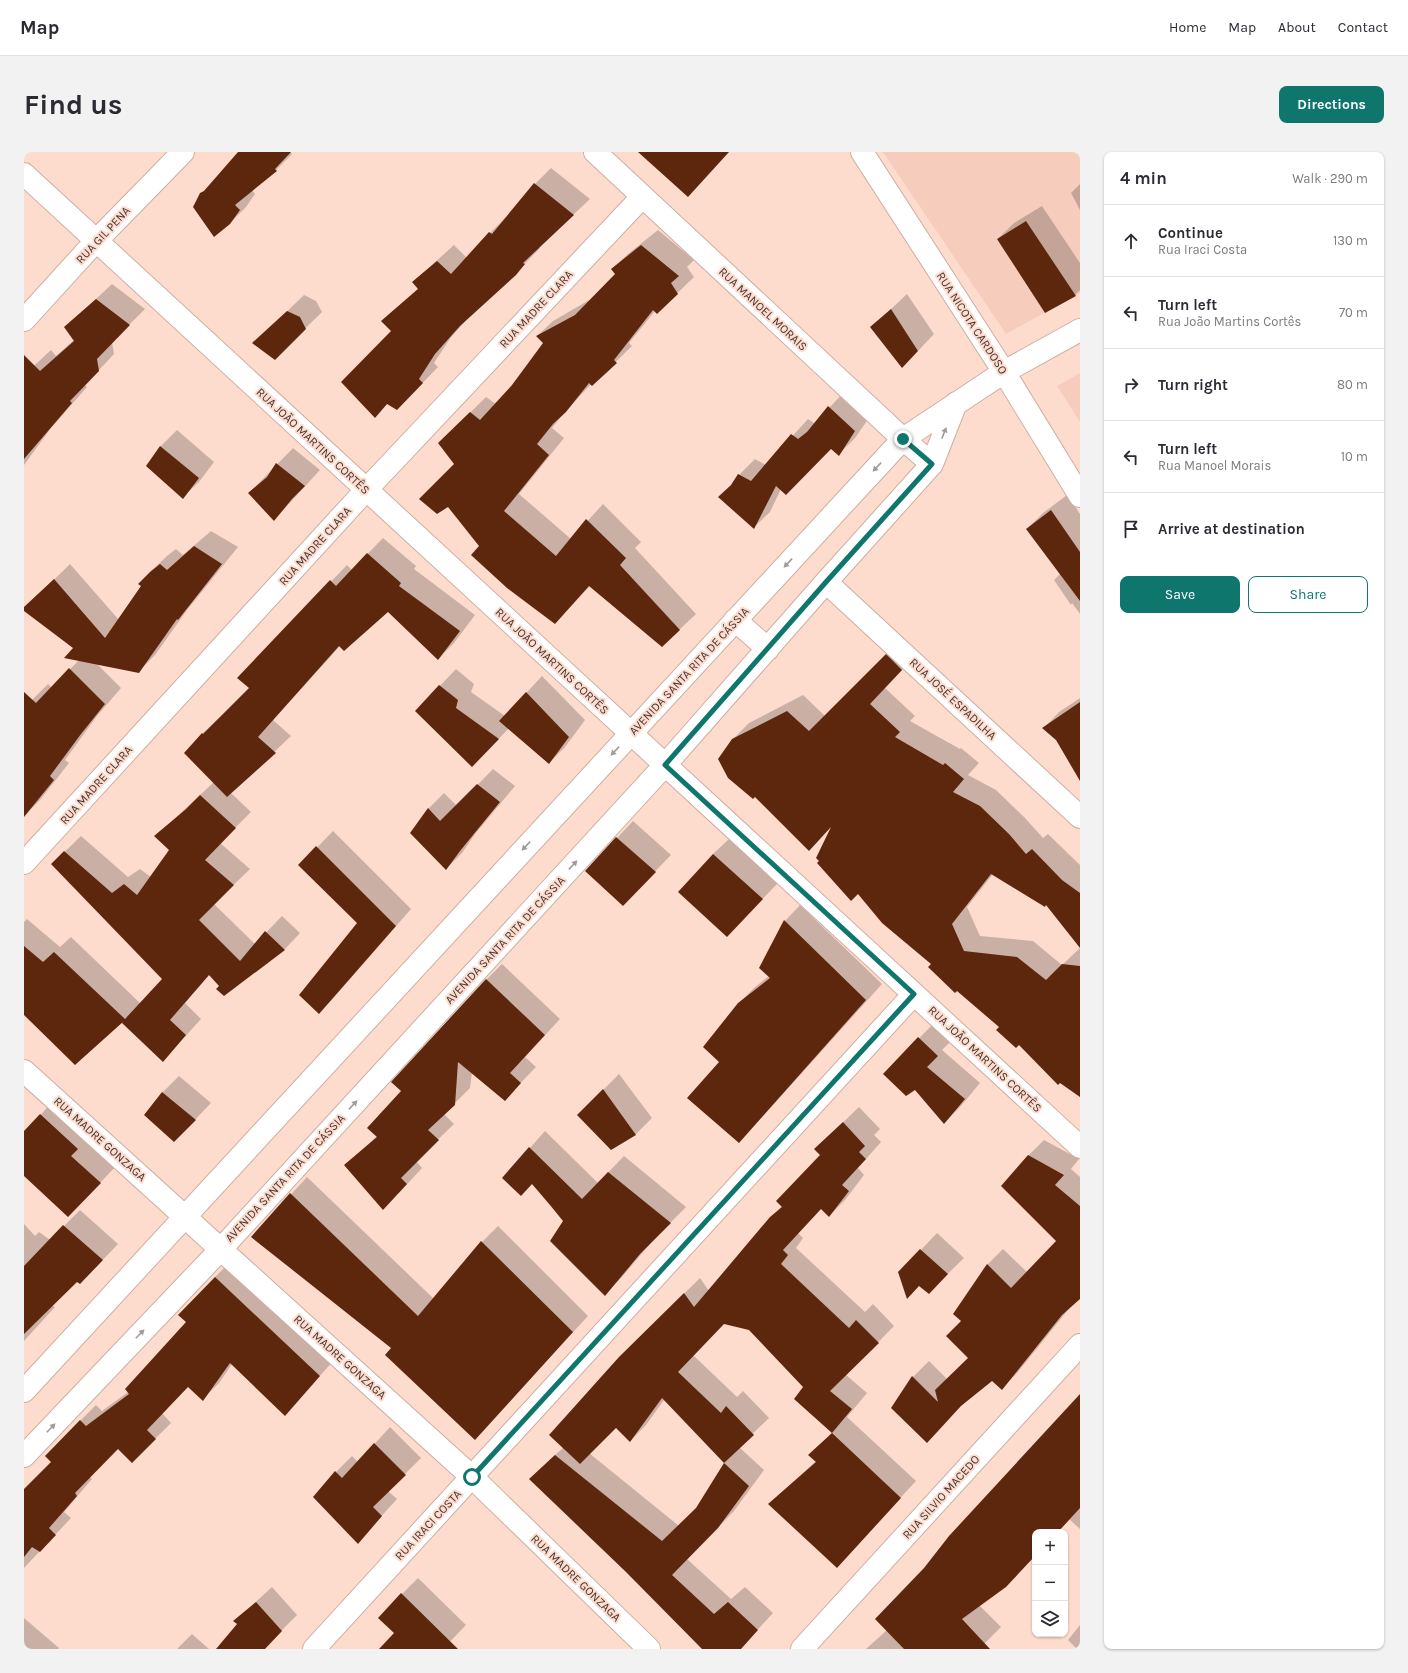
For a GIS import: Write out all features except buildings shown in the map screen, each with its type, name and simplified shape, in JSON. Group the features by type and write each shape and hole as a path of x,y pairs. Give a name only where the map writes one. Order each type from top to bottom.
{"street":[{"name":"RUA GIL PENA","path":"24,320 96,242 183,152"},
{"name":"RUA MANOEL MORAIS","path":"594,152 903,439 932,464"},
{"name":"RUA NICOTA CARDOSO","path":"862,152 1004,372 1080,496"},
{"name":"RUA JOÃO MARTINS CORTÊS","path":"24,174 96,242 1080,1147"},
{"name":"RUA MADRE CLARA","path":"24,863 366,490 642,197"},
{"name":"AVENIDA SANTA RITA DE CÁSSIA","path":"24,1391 903,439 1004,372 1080,330"},
{"name":"AVENIDA SANTA RITA DE CÁSSIA","path":"24,1456 221,1249 665,765 932,464 956,403"},
{"name":"RUA JOSÉ ESPADILHA","path":"826,582 1080,816"},
{"path":"735,620 768,649"},
{"name":"RUA IRACI COSTA","path":"314,1649 914,994"},
{"name":"RUA MADRE GONZAGA","path":"24,1071 472,1477 649,1649"},
{"name":"RUA SILVIO MACEDO","path":"802,1649 1080,1345"}],"shaded area":[{"path":"883,152 1080,152 1080,293 1006,334"},
{"path":"1080,373 1080,422 1057,386"}],"route":[{"path":"472,1477 914,994 665,765 932,464 903,439"}]}
